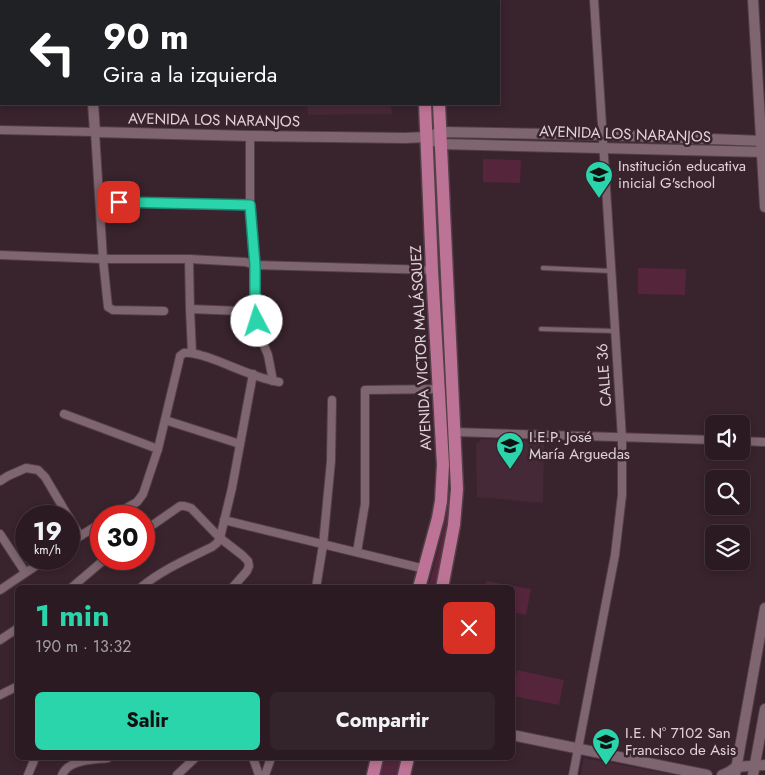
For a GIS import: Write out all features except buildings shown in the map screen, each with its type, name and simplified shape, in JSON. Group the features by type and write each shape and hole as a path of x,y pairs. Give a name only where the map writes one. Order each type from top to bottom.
{"main road":[{"name":"AVENIDA VICTOR MALÁSQUEZ","path":"420,585 438,518 442,483 442,433 432,270 425,105"},
{"name":"AVENIDA VICTOR MALÁSQUEZ","path":"439,105 457,489 451,542 443,585"},
{"path":"373,775 377,760"},
{"path":"404,775 408,760"}],"street":[{"name":"CALLE 36","path":"572,775 616,555 622,495 622,438 594,0"},
{"path":"753,0 763,141 765,207"},
{"path":"93,105 108,307 113,310 164,311"},
{"name":"AVENIDA LOS NARANJOS","path":"0,130 250,136 427,137 603,148 763,152"},
{"name":"AVENIDA LOS NARANJOS","path":"441,138 602,134 763,141"},
{"path":"132,505 141,498 158,449 180,356 186,352 192,353 220,361 276,382 260,336 256,315 255,265 250,205 250,136"},
{"path":"100,202 250,205"},
{"path":"0,255 189,259 241,261 255,265 432,270"},
{"path":"189,259 192,353"},
{"path":"190,309 240,311 256,315"},
{"path":"144,585 159,573 212,547 220,538 253,374"},
{"path":"357,552 365,504 365,390 439,390"},
{"path":"316,585 323,545 332,454 332,400"},
{"path":"64,414 158,449"},
{"path":"165,420 240,444"},
{"path":"455,432 705,440"},
{"path":"750,441 765,442"},
{"path":"0,481 26,468 38,470 45,477 62,505"},
{"path":"155,523 180,506 187,506 194,511 220,538 242,555 249,564 246,574 235,585"},
{"path":"224,520 425,569"},
{"path":"80,536 90,530"},
{"path":"0,534 25,572"},
{"path":"0,590 28,570"},
{"path":"75,585 92,570"},
{"path":"735,771 765,608"},
{"path":"0,640 15,630"},
{"path":"0,695 15,688"},
{"path":"722,775 729,772 758,768 765,709"},
{"path":"515,736 707,775"},
{"path":"739,753 761,753"},
{"path":"28,775 34,760"},
{"path":"62,775 64,770 71,765 97,760"},
{"path":"177,775 193,760"},
{"path":"254,760 259,775"},
{"path":"265,775 270,760"}],"lane":[{"path":"543,268 611,271"},
{"path":"541,329 615,331"}],"shaded area":[{"path":"307,105 391,105 392,114 308,115"},
{"path":"483,159 521,160 520,183 483,182"},
{"path":"638,268 686,269 685,295 638,294"},
{"name":"I.E.P. José María Arguedas","path":"482,439 544,441 543,503 477,497 476,444"},
{"path":"451,480 452,507 438,585 429,585 442,534"},
{"path":"486,581 508,585 485,585"},
{"path":"515,586 531,589 526,615 515,612"},
{"path":"517,670 564,680 559,705 515,696"},
{"name":"I.E. N° 7102 San Francisco de Asis","path":"584,758 675,775 581,775"},
{"path":"384,760 402,760 398,775 380,775"}],"place":[{"name":"Institución educativa inicial G'school","path":"599,199"},
{"name":"I.E.P. José María Arguedas","path":"510,470"},
{"name":"I.E. N° 7102 San Francisco de Asis","path":"606,766"}],"route":[{"path":"119,202 250,205 257,321"}]}
